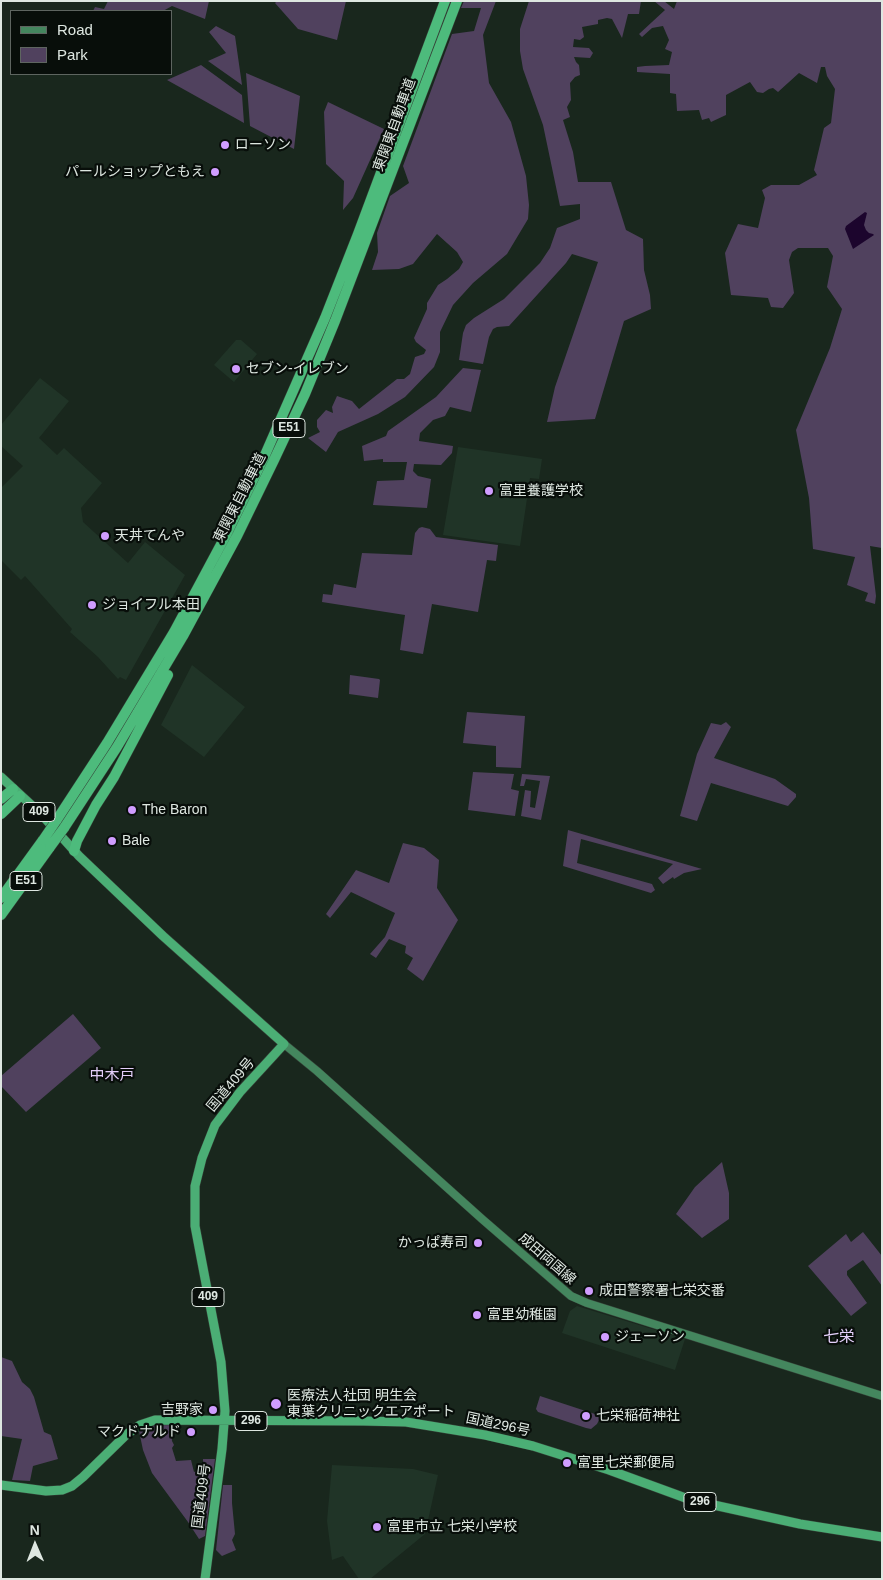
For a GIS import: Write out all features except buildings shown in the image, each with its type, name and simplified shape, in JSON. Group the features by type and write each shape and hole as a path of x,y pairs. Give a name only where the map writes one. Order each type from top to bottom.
{"highway":[{"name":"東関東自動車道","path":"60,824 174,632 226,535 260,464 325,318 445,1"},
{"name":"東関東自動車道","path":"1,915 60,824 135,718 200,606 266,477 305,394 357,266 457,1"},
{"path":"74,851 96,805 114,777 185,644 200,606"},
{"name":"409","path":"1,777 15,794"},
{"name":"409","path":"1,783 41,814 74,851 163,936 284,1044"},
{"path":"1,799 15,794"},
{"path":"1,814 15,794"},
{"name":"東関東自動車道","path":"1,898 47,844"},
{"path":"1,886 47,844"},
{"name":"国道409号","path":"205,1579 224,1421 221,1362 195,1226 195,1186 202,1158 215,1126 240,1092 284,1044"},
{"name":"国道296号","path":"1,1485 46,1491 62,1490 78,1482 127,1434 147,1422 155,1420 406,1422 425,1424 533,1446 609,1470 691,1500 800,1524 882,1537"}],"main road":[{"name":"成田両国線","path":"284,1044 571,1296 587,1303 882,1396"}],"shaded area":[{"path":"865,212 867,213 864,225 869,233 874,235 853,249 845,229 846,226"},
{"path":"236,340 241,340 257,354 234,382 214,365"},
{"name":"ジョイフル本田","path":"40,378 69,401 39,438 57,455 64,448 102,483 81,508 83,522 128,563 145,542 185,575 126,680 120,677 118,679 98,657 70,632 72,629 25,576 21,580 1,560 1,488 23,466 1,446 1,425"},
{"name":"富里養護学校","path":"458,447 542,459 539,479 530,478 520,546 443,535"},
{"path":"192,665 245,707 204,757 161,725"},
{"path":"577,1306 685,1339 675,1370 562,1333 570,1311"},
{"name":"富里市立 七栄小学校","path":"332,1465 413,1469 438,1475 425,1534 370,1579 359,1579 343,1556 332,1560 327,1521"}],"green space":[{"path":"108,1 209,1 205,19 172,6 165,10 94,10 95,7 104,9"},
{"path":"277,1 346,1 337,40 298,29 275,3"},
{"path":"464,1 496,1 483,35 489,83 511,122 526,176 529,205 528,219 507,254 473,283 453,305 440,332 440,352 434,367 405,397 378,414 338,432 326,452 308,438 320,432 317,427 317,420 326,410 333,413 332,407 337,396 352,401 359,409 397,379 404,379 410,374 415,357 424,354 426,350 414,338 427,309 427,303 438,285 459,269 463,262 457,252 437,234 413,264 399,269 372,270 378,252 377,233 390,196 409,183 403,166 452,34 474,31 481,8 461,8"},
{"path":"529,1 641,1 639,14 628,14 622,38 612,19 607,18 598,20 598,24 582,27 584,37 580,40 574,39 573,47 589,48 593,53 590,58 574,57 579,65 580,75 575,77 570,83 571,100 567,107 570,117 563,120 573,152 578,182 611,182 626,230 643,239 644,270 650,295 651,309 624,321 595,419 547,422 555,387 598,262 572,254 509,326 493,329 489,337 483,364 459,360 466,325 504,299 540,263 550,248 557,228 580,219 580,204 560,206 543,125 523,69 520,51 520,29"},
{"path":"654,1 664,1 674,9 677,1 882,1 882,548 870,546 876,596 875,604 865,601 868,593 847,585 855,557 813,549 809,498 796,430 830,348 842,309 827,287 833,256 828,248 798,248 792,252 789,260 794,293 783,308 771,307 768,298 731,295 725,253 738,224 758,228 765,198 762,190 771,185 799,185 817,175 814,170 824,128 831,123 835,89 827,76 825,67 821,67 817,83 799,73 778,92 773,88 763,93 757,92 750,82 726,95 726,115 711,122 709,118 702,120 699,110 677,111 676,94 670,93 670,74 637,72 637,67 669,65 672,52 665,49 669,40 663,26 652,28 642,37 639,34 665,10"},
{"path":"216,26 235,36 242,85 208,61 226,53 209,32"},
{"path":"201,65 242,95 244,123 167,80"},
{"path":"246,73 300,96 294,149 250,126"},
{"path":"328,102 384,129 353,198 343,210 344,181 326,164 324,112"},
{"path":"463,368 481,370 471,412 450,407 445,416 433,420 420,433 419,441 453,446 452,453 441,465 414,464 413,471 418,476 431,479 427,508 373,505 377,481 404,480 407,462 383,462 383,459 364,461 362,446 386,436 388,431 436,397"},
{"path":"422,527 430,529 436,537 498,545 496,561 487,560 478,612 432,604 423,654 400,650 405,615 322,602 323,594 332,595 334,584 356,588 362,553 412,555 415,533"},
{"path":"350,675 379,679 378,698 349,694"},
{"path":"467,712 525,716 521,768 496,767 496,746 463,743"},
{"path":"726,722 731,727 714,758 775,779 796,794 796,797 788,806 711,783 697,821 680,816 697,754 711,723 721,725"},
{"path":"473,772 514,774 511,789 519,791 515,816 468,810"},
{"path":"522,774 550,776 541,820 521,816 525,790 531,791 530,807 535,808 540,781 526,779 524,786 520,786"},
{"path":"568,830 702,869 684,873 674,879 673,877 663,884 658,878 673,864 581,839 577,863 652,884 655,890 651,893 563,866"},
{"path":"403,843 424,848 439,860 437,888 458,920 423,981 407,969 413,958 405,953 406,946 389,939 376,958 370,954 385,937 395,913 351,892 330,918 326,914 356,870 389,883"},
{"path":"73,1014 101,1048 26,1112 1,1086 1,1076"},
{"path":"722,1162 729,1193 729,1219 702,1238 676,1214 695,1187"},
{"path":"863,1232 882,1256 882,1286 863,1260 847,1271 847,1275 867,1303 851,1316 808,1266 846,1234 851,1242"},
{"path":"1,1357 12,1361 22,1382 30,1389 44,1432 51,1435 58,1459 33,1466 30,1481 12,1480 22,1439 1,1436"},
{"path":"540,1396 601,1416 597,1424 591,1429 586,1428 538,1412 536,1409"},
{"path":"159,1424 169,1424 171,1428 174,1445 172,1448 176,1461 191,1460 194,1472 203,1465 203,1459 215,1459 205,1536 199,1539 152,1473 143,1450 139,1431"},
{"path":"223,1485 232,1485 235,1534 232,1540 236,1550 222,1556 216,1550"}],"place":[{"name":"ローソン","path":"225,145"},
{"name":"パールショップともえ","path":"215,172"},
{"name":"セブン-イレブン","path":"236,369"},
{"name":"富里養護学校","path":"489,491"},
{"name":"天丼てんや","path":"105,536"},
{"name":"ジョイフル本田","path":"92,605"},
{"name":"The Baron","path":"132,810"},
{"name":"Bale","path":"112,841"},
{"name":"かっぱ寿司","path":"478,1243"},
{"name":"成田警察署七栄交番","path":"589,1291"},
{"name":"富里幼稚園","path":"477,1315"},
{"name":"ジェーソン","path":"605,1337"},
{"name":"医療法人社団 明生会 東葉クリニックエアポート","path":"276,1404"},
{"name":"吉野家","path":"213,1410"},
{"name":"七栄稲荷神社","path":"586,1416"},
{"name":"マクドナルド","path":"191,1432"},
{"name":"富里七栄郵便局","path":"567,1463"},
{"name":"富里市立 七栄小学校","path":"377,1527"}],"district":[{"name":"中木戸","path":"112,1076"},
{"name":"七栄","path":"839,1338"}]}
